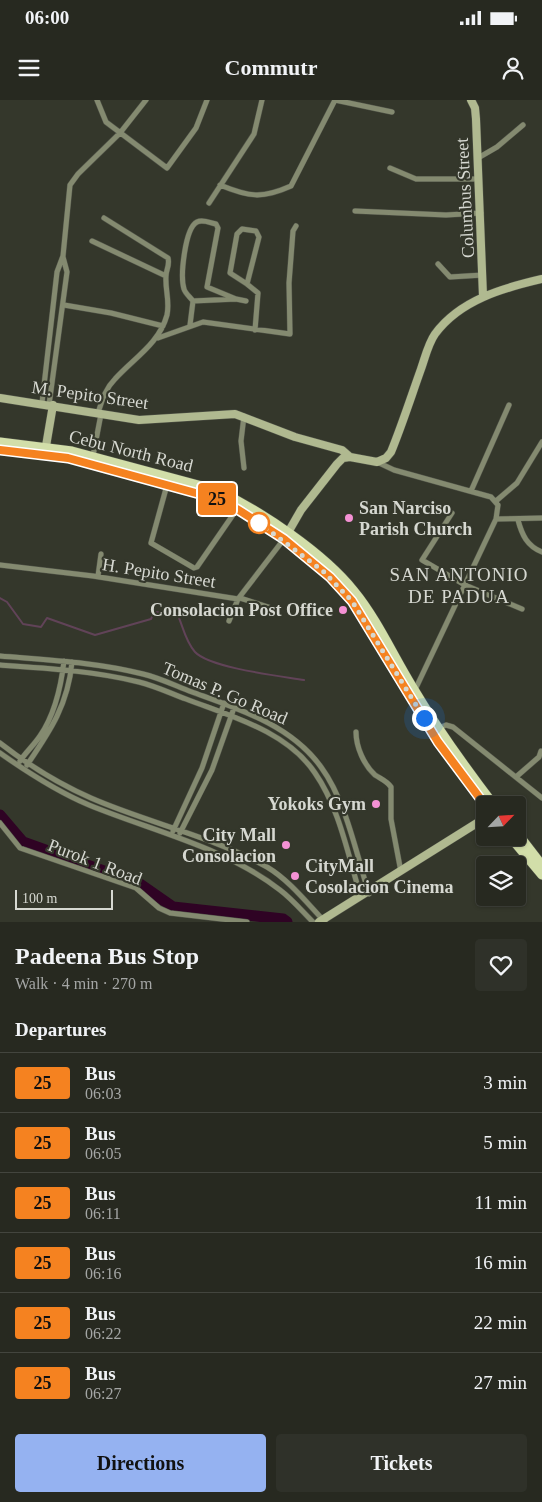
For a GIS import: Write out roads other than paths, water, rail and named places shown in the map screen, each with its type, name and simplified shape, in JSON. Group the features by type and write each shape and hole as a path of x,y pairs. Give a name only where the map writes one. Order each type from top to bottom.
{"main road":[{"name":"Cebu North Road","path":"0,442 93,456 214,498 286,536"},
{"name":"Cebu North Road","path":"0,450 45,450 93,464 173,483 217,490 239,500 286,536 330,577 352,601 413,694 487,796"},
{"name":"Cebu North Road","path":"413,694 438,742 478,796"},
{"path":"526,844 542,865"},
{"path":"517,846 542,875"}],"street":[{"path":"97,100 106,122 167,168 196,128 207,100"},
{"path":"45,450 56,279 63,256 70,186 78,174 120,133 146,100"},
{"path":"209,203 254,134 262,100"},
{"path":"220,185 242,194 260,196 291,186 335,100 392,112"},
{"name":"Columbus Street","path":"471,100 475,108 481,213 483,296"},
{"path":"478,158 497,147 523,125"},
{"path":"390,168 416,180 479,179"},
{"path":"355,211 446,215 481,213"},
{"path":"104,218 168,258 169,264 166,276 169,294 167,314 158,338"},
{"path":"190,325 193,301 184,290 184,255 194,224 202,220 216,224 218,228 207,287 246,301"},
{"path":"93,456 103,396 113,380 158,338 190,325 212,323 290,334 289,282 293,231 296,226"},
{"path":"248,284 259,237 256,231 242,229 237,234 230,273 248,284 258,293 255,330"},
{"path":"92,241 166,276"},
{"path":"48,405 64,304 67,272 63,256"},
{"path":"438,264 452,277 483,275"},
{"path":"56,279 66,280"},
{"path":"376,462 386,458 390,452 435,335 460,311 483,296 542,279"},
{"path":"193,301 236,299"},
{"path":"64,304 111,313 162,326"},
{"name":"M. Pepito Street","path":"0,398 139,420 169,419 216,413 244,416 295,437 342,450 350,456 471,491 496,501"},
{"path":"471,491 509,405"},
{"path":"244,416 241,441 244,468"},
{"path":"413,694 496,518 496,501 517,483 542,442"},
{"path":"229,620 239,598 286,536 301,510 337,464 343,458 350,456"},
{"path":"173,483 151,543 194,568 197,567 237,509"},
{"path":"452,513 422,560 465,585 522,609"},
{"path":"496,518 518,520 542,518"},
{"path":"518,520 522,534 531,547 542,552"},
{"path":"98,576 101,554"},
{"name":"H. Pepito Street","path":"0,565 98,576 239,598 271,608"},
{"name":"Tomas P. Go Road","path":"0,656 72,662 143,674 224,703 280,728 300,743 321,766 338,794 365,894"},
{"path":"17,765 40,735 50,716 58,698 64,661"},
{"path":"24,770 47,738 65,700 72,662"},
{"name":"Tomas P. Go Road","path":"0,664 71,671 141,682 231,716 276,737 295,750 315,771 330,798 365,894"},
{"path":"172,836 202,768 224,703"},
{"path":"178,838 212,770 234,708"},
{"path":"438,728 446,725 453,727 542,798"},
{"path":"356,732 356,741 365,763 372,772 391,787 390,819 401,871"},
{"path":"0,743 21,759 90,798 225,848 268,868 287,882 323,921 476,824"},
{"path":"516,777 539,757 541,751"},
{"path":"0,753 24,770 87,804 215,853 263,878 282,891 313,922"},
{"name":"Purok 1 Road","path":"0,823 20,848 136,888 159,908 170,913 247,922"},
{"path":"401,871 476,828"}],"waterway":[{"path":"0,598 7,602 23,624 41,627 47,618 95,635 151,619 154,612 177,613 189,643 195,652 203,658 230,667 304,680"},
{"path":"0,815 23,842 140,884 173,907 283,919 287,922"}],"place":[{"name":"San Narciso Parish Church","path":"349,518"},
{"name":"Consolacion Post Office","path":"343,610"},
{"name":"Yokoks Gym","path":"376,804"},
{"name":"City Mall Consolacion","path":"286,845"},
{"name":"CityMall Cosolacion Cinema","path":"295,876"}],"district":[{"name":"SAN ANTONIO DE PADUA","path":"459,585"}]}
